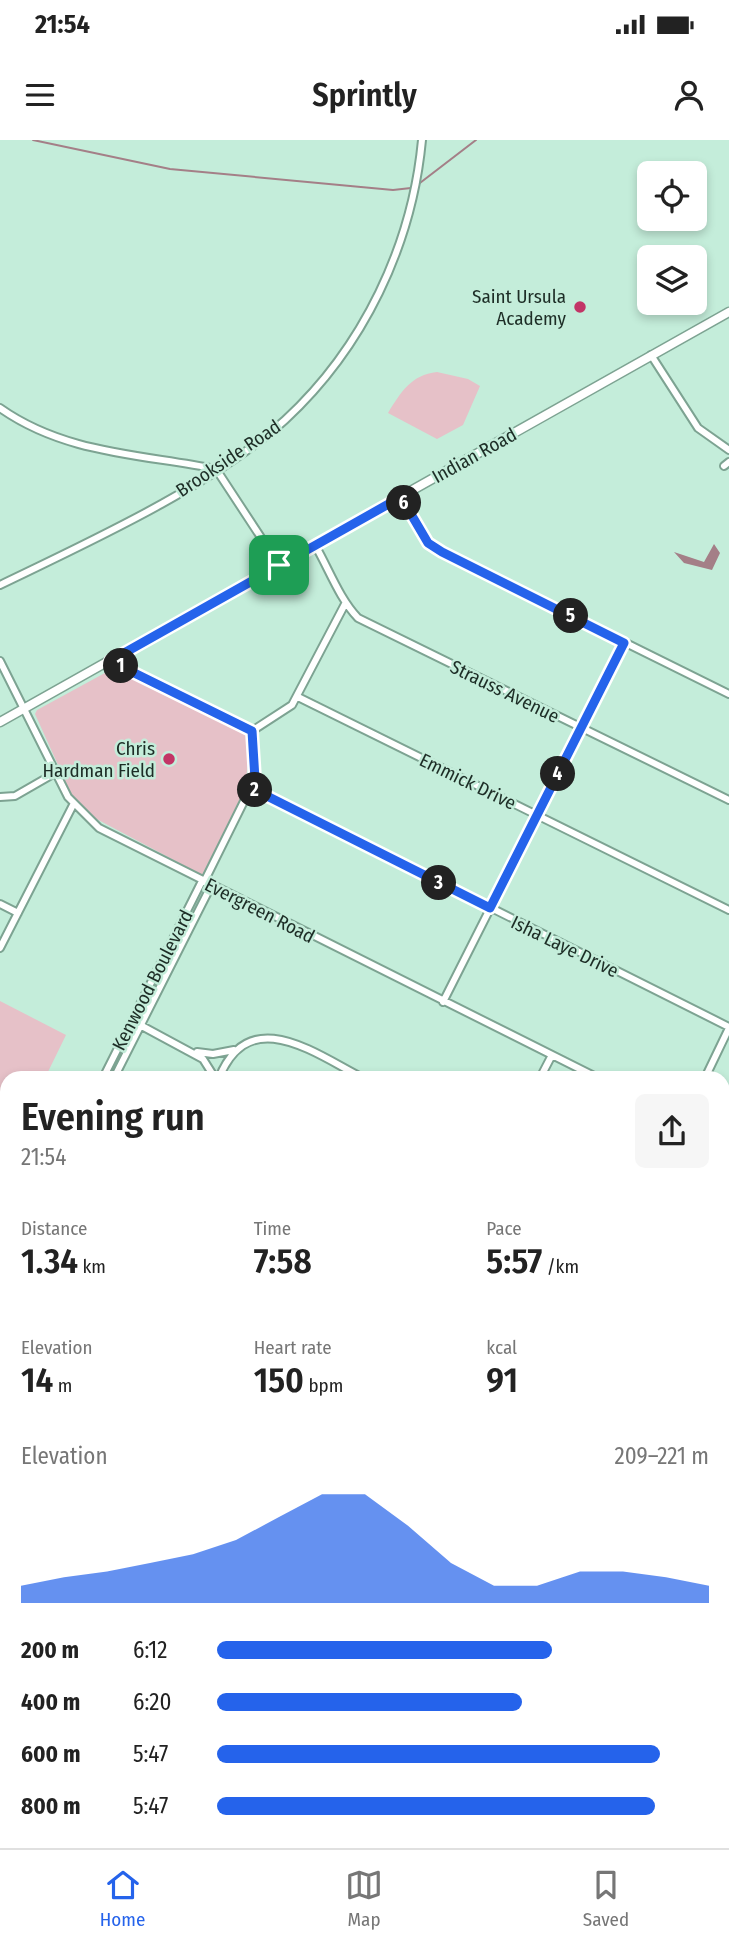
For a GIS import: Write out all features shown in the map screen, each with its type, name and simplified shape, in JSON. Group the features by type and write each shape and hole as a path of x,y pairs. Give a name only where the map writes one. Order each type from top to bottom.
{"street":[{"name":"Brookside Road","path":"0,585 102,534 216,469 285,420 332,369 365,322 386,277 409,211 422,140"},
{"name":"Indian Road","path":"0,722 729,312"},
{"path":"651,355 698,428 729,450"},
{"path":"0,408 44,432 87,448 146,460 216,469 279,565"},
{"path":"401,497 428,543 442,552 729,694"},
{"name":"Strauss Avenue","path":"316,545 345,604 358,618 729,800"},
{"path":"252,731 292,705 345,604"},
{"path":"443,1002 624,643"},
{"name":"Evergreen Road","path":"0,661 55,773 74,805 105,832 584,1071"},
{"path":"110,661 252,731"},
{"name":"Emmick Drive","path":"298,696 729,910"},
{"path":"206,883 255,779 252,731"},
{"path":"0,797 15,796 55,773"},
{"name":"Isha Laye Drive","path":"251,788 729,1028"},
{"path":"0,948 74,805"},
{"name":"Kenwood Boulevard","path":"106,1071 206,883"},
{"name":"Kenwood Boulevard","path":"118,1071 206,883"},
{"path":"0,904 18,913"},
{"path":"131,1021 191,1051 212,1071"},
{"path":"708,1071 729,1028"},
{"path":"191,1051 213,1054 236,1049 258,1039 277,1038 296,1044 349,1071"},
{"path":"221,1071 236,1049"},
{"path":"544,1071 552,1055"}],"shaded area":[{"path":"437,372 468,379 480,386 463,425 437,439 388,413 413,381"},
{"path":"714,544 720,553 712,570 684,563 674,552 704,562"},
{"path":"114,668 247,735 247,774 243,792 230,824 202,875 89,815 73,798 35,714 37,710"},
{"path":"0,1001 66,1035 48,1071 0,1071"}],"waterway":[{"path":"33,140 170,169 393,190 411,188"},
{"path":"416,186 476,140"}],"place":[{"name":"Saint Ursula Academy","path":"580,307"},
{"name":"Chris Hardman Field","path":"169,759"}],"route":[{"path":"401,497 428,543 624,643 490,908 251,788 255,779 252,731 110,661 279,565 401,497"}]}
